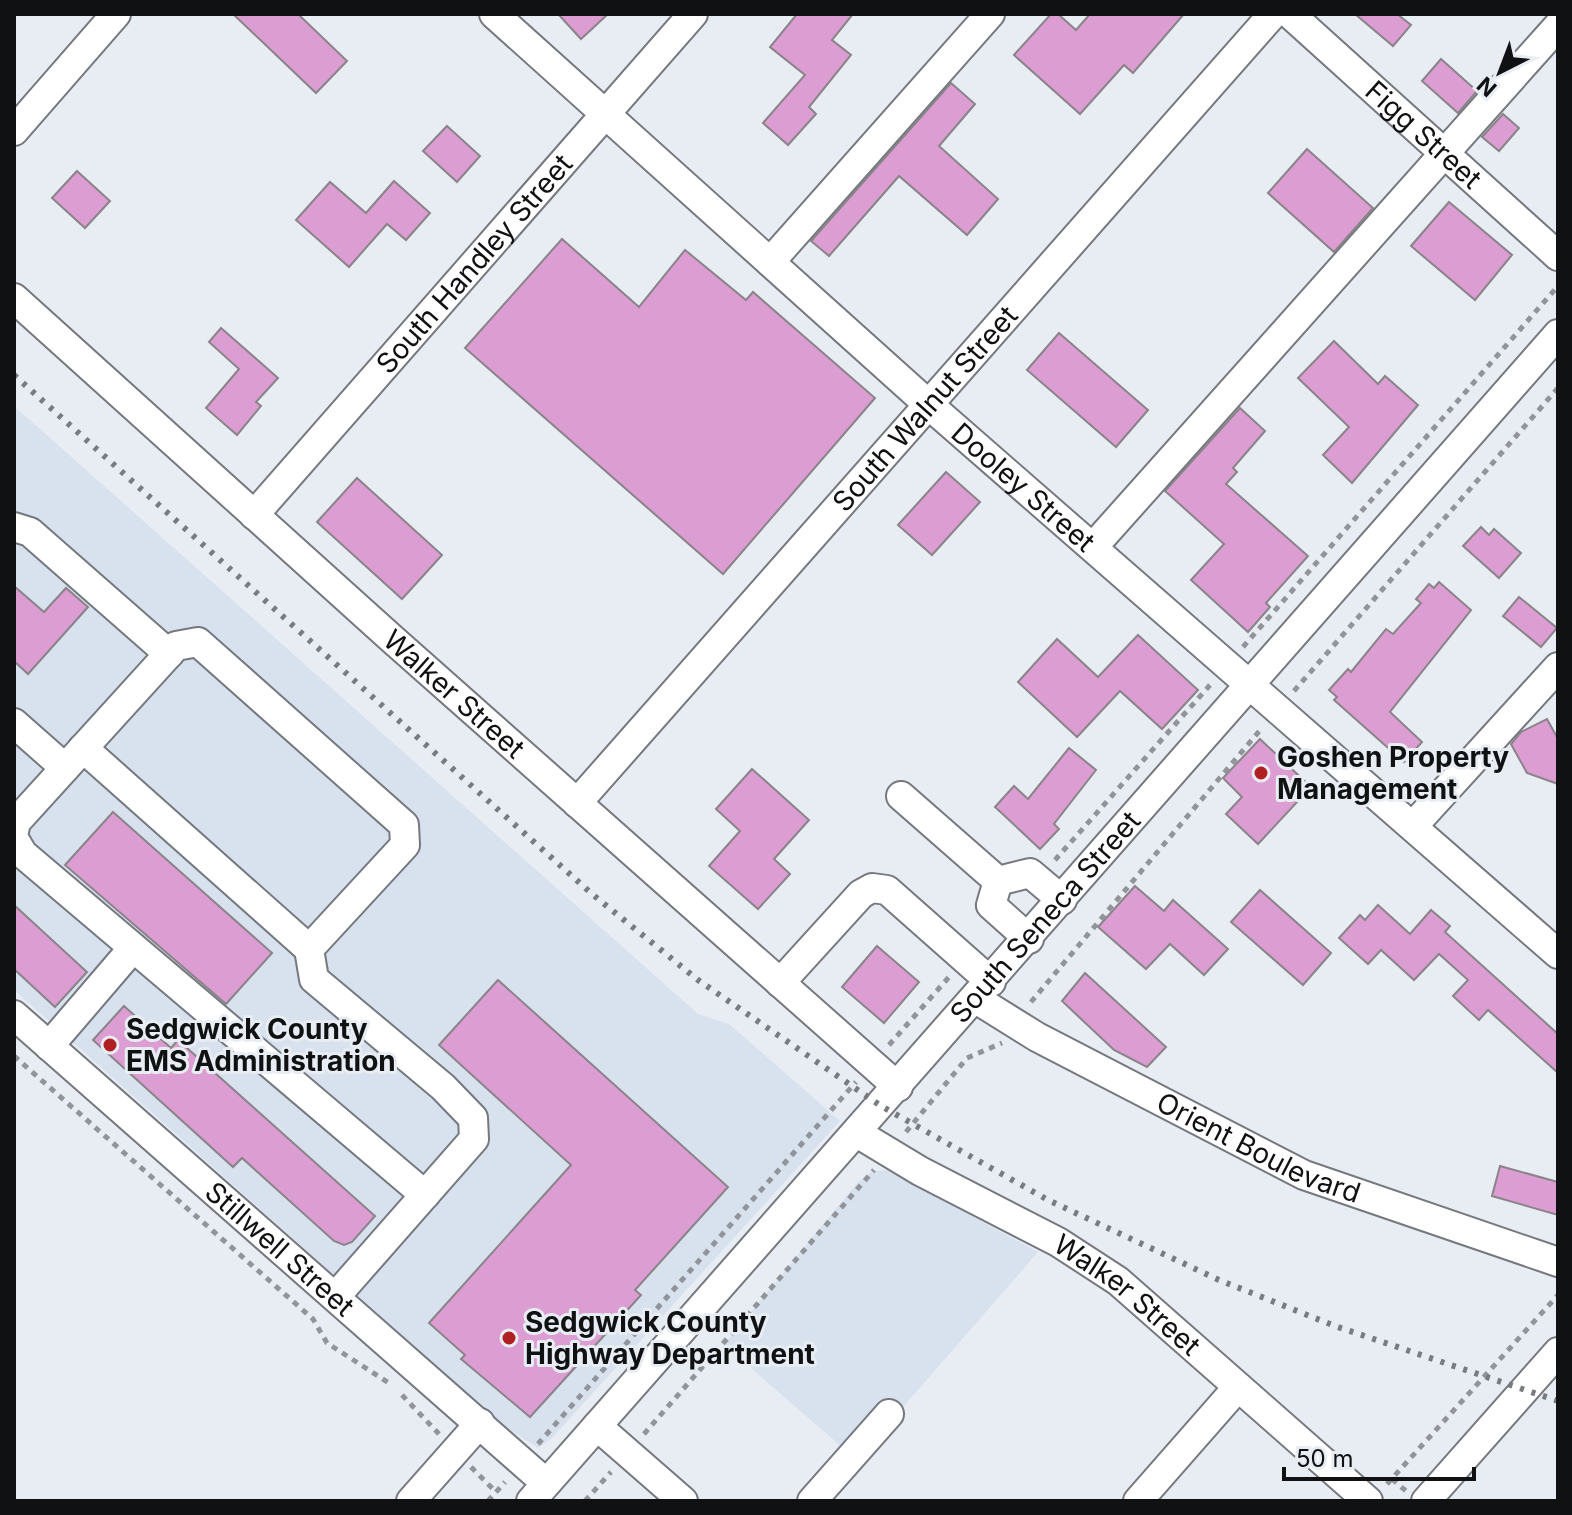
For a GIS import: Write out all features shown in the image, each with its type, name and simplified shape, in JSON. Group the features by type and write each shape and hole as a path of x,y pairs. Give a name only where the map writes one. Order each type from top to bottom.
{"street":[{"path":"14,131 116,14"},
{"name":"Dooley Street","path":"494,14 929,405 1280,708 1558,954"},
{"name":"South Handley Street","path":"254,515 693,14"},
{"path":"770,262 990,14"},
{"name":"South Walnut Street","path":"577,803 1273,14"},
{"name":"Figg Street","path":"1290,14 1558,256"},
{"path":"1093,547 1558,26"},
{"name":"Walker Street","path":"14,298 898,1087"},
{"name":"South Seneca Street","path":"539,1492 1029,939 1558,334"},
{"path":"14,527 30,532 169,654"},
{"path":"309,949 405,845 404,825 198,642 176,646 14,829 23,854 425,1195"},
{"path":"1413,826 1558,667"},
{"path":"14,723 74,758 309,949 314,979 443,1087 473,1118 474,1139 336,1296"},
{"path":"901,796 998,881"},
{"path":"998,881 1030,873 1062,900"},
{"path":"998,881 991,905 1029,939"},
{"name":"Orient Boulevard","path":"780,983 861,894 872,888 887,890 1015,1024 1304,1175 1558,1262"},
{"path":"49,1046 133,948"},
{"name":"Stillwell Street","path":"14,1015 480,1423 539,1492"},
{"name":"Walker Street","path":"857,1133 1058,1242 1118,1281 1238,1387 1374,1496"},
{"path":"1426,1501 1558,1352"},
{"path":"1138,1501 1238,1387"},
{"path":"812,1501 889,1414"},
{"path":"411,1501 480,1423"},
{"path":"597,1426 683,1501"}],"path":[{"path":"585,1501 967,1058 1001,1044 1044,984 1558,388"},
{"path":"14,1056 313,1319 327,1343 363,1369 396,1386 496,1492"},
{"path":"1374,1496 1558,1295"}],"shaded area":[{"path":"14,406 698,1014 729,1024 840,1121 552,1438 538,1448 504,1426 14,990"},
{"path":"887,1170 1038,1252 857,1460 724,1345 858,1182 873,1171"}],"building":[{"path":"233,14 298,14 347,61 316,93"},
{"path":"558,14 608,14 581,39"},
{"path":"797,14 853,14 832,40 851,55 809,107 816,114 788,145 763,123 805,75 770,47"},
{"path":"1051,14 1058,14 1076,30 1090,14 1184,14 1133,73 1124,65 1080,114 1014,55"},
{"path":"1355,14 1397,14 1411,25 1393,46"},
{"path":"1441,59 1477,91 1458,113 1422,81"},
{"path":"951,83 975,104 939,146 998,199 967,235 899,176 829,256 811,241"},
{"path":"1503,114 1519,128 1499,151 1482,137"},
{"path":"447,126 480,156 457,182 423,151"},
{"path":"1307,149 1373,208 1334,252 1268,193"},
{"path":"77,171 110,201 85,228 52,198"},
{"path":"394,181 430,213 406,240 387,224 349,267 296,220 330,182 366,213"},
{"path":"1449,202 1512,255 1475,300 1411,246"},
{"path":"562,239 639,307 685,250 746,300 753,292 875,398 723,574 465,348"},
{"path":"221,328 278,378 256,402 261,406 237,435 206,408 239,369 209,342"},
{"path":"1059,333 1148,410 1116,447 1027,370"},
{"path":"1334,341 1378,384 1385,376 1418,405 1352,483 1323,455 1349,427 1298,378"},
{"path":"1240,408 1265,431 1233,468 1237,472 1226,484 1308,556 1266,603 1270,607 1248,632 1191,580 1224,544 1165,491"},
{"path":"946,472 980,502 932,555 898,525"},
{"path":"357,478 442,555 402,599 317,522"},
{"path":"1481,527 1489,535 1494,529 1521,553 1499,578 1463,546"},
{"path":"1439,582 1471,610 1390,712 1422,742 1404,762 1334,700 1337,697 1329,690 1348,669 1351,672 1386,629 1393,634 1421,603 1416,599 1429,584 1434,588"},
{"path":"14,586 44,612 66,588 88,607 28,674 14,661"},
{"path":"1519,597 1557,628 1541,647 1503,616"},
{"path":"1138,635 1198,690 1162,729 1120,691 1077,737 1018,682 1057,639 1098,677"},
{"path":"1547,719 1558,739 1558,784 1527,773 1511,744 1521,732"},
{"path":"1260,739 1311,787 1258,844 1226,814 1242,797 1223,778"},
{"path":"1069,748 1096,770 1054,824 1059,829 1040,849 995,807 1014,786 1028,799"},
{"path":"752,769 809,820 774,859 790,874 758,909 709,866 740,831 716,809"},
{"path":"113,812 272,953 226,1004 65,865"},
{"path":"1135,886 1164,911 1173,900 1228,949 1204,975 1170,944 1146,969 1098,927"},
{"path":"1260,890 1331,953 1303,985 1231,922"},
{"path":"14,905 87,972 55,1007 14,969"},
{"path":"1378,905 1410,934 1431,910 1450,926 1445,932 1558,1034 1558,1073 1488,1010 1479,1020 1453,996 1468,980 1439,954 1414,980 1381,950 1368,964 1339,938 1360,915 1365,920"},
{"path":"877,946 919,982 884,1023 842,987"},
{"path":"1085,973 1166,1047 1147,1067 1114,1050 1062,1001"},
{"path":"498,980 728,1187 635,1290 641,1295 530,1417 461,1359 465,1355 429,1323 571,1165 439,1045"},
{"path":"124,1006 171,1048 178,1040 375,1216 352,1242 344,1245 334,1241 242,1158 233,1167 93,1040"},
{"path":"1500,1166 1558,1182 1558,1215 1492,1196"}],"railway":[{"path":"14,375 592,894 698,980 881,1106 1048,1200 1219,1280 1335,1326 1558,1401"}],"place":[{"name":"Goshen Property Management","path":"1261,773"},
{"name":"Sedgwick County EMS Administration","path":"110,1045"},
{"name":"Sedgwick County Highway Department","path":"509,1338"}]}
